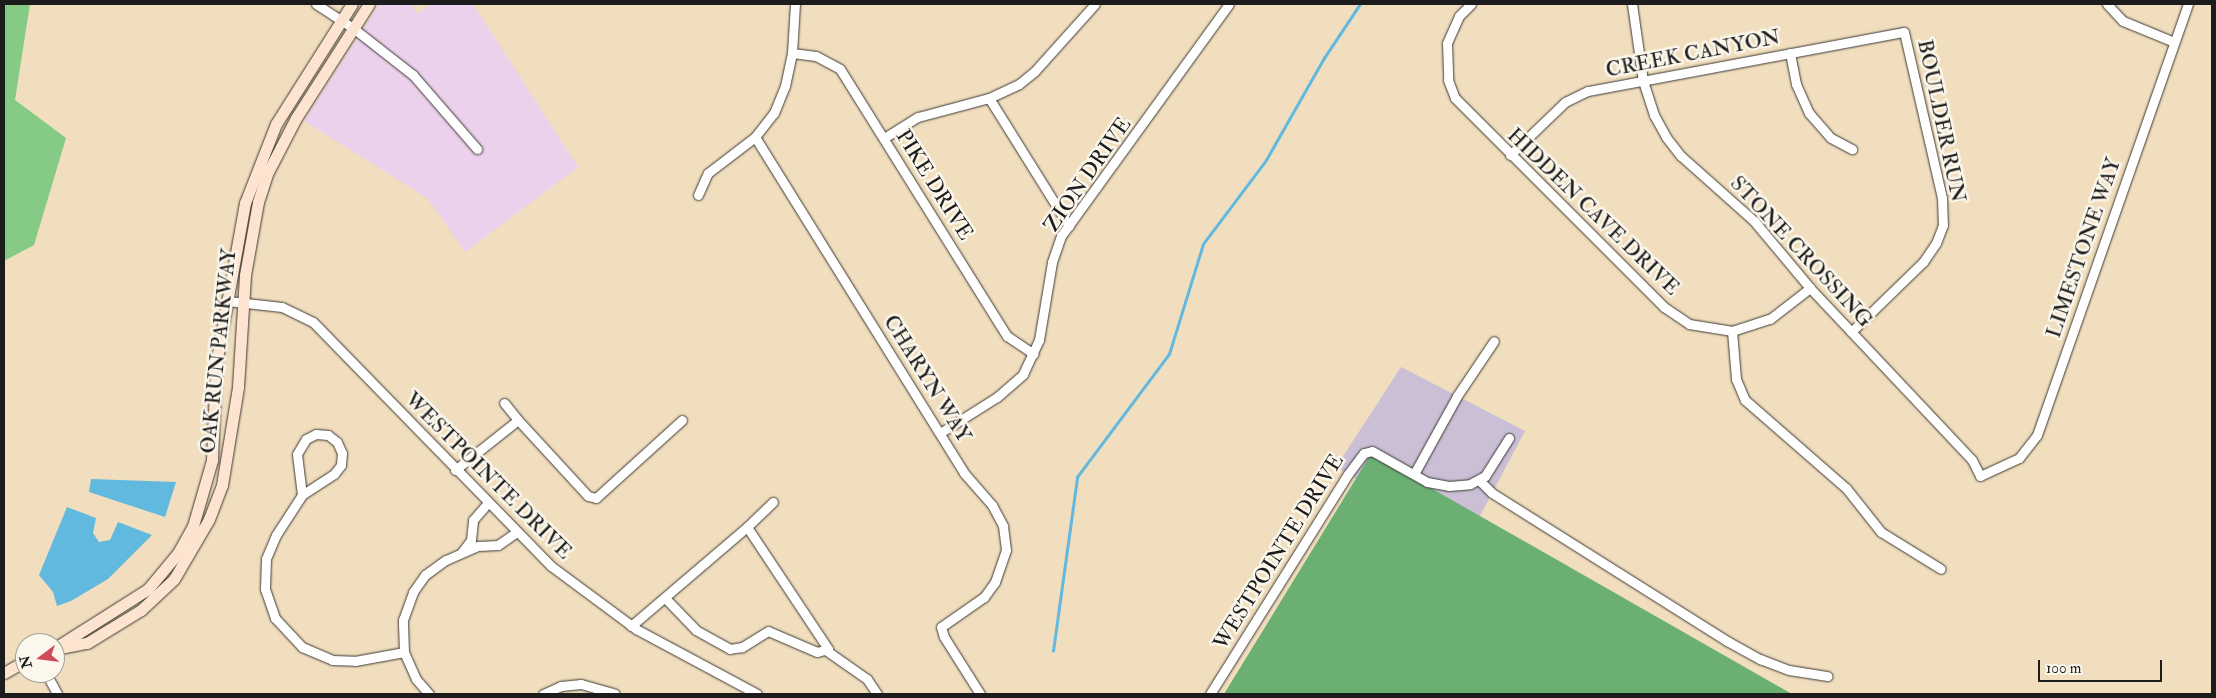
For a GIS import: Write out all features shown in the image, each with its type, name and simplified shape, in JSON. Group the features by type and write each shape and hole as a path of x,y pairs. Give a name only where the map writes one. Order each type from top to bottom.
{"street":[{"path":"316,4 354,28 432,93 477,149"},
{"name":"OAK RUN PARKWAY","path":"65,642 148,589 186,540 209,477 214,439 216,364 240,224 251,184 276,124 352,4"},
{"name":"OAK RUN PARKWAY","path":"65,646 87,643 124,623 162,592 195,548 222,485 241,364 242,301 252,225 268,172 296,118 369,4"},
{"path":"698,195 708,173 755,138 769,122 781,99 792,53 794,4"},
{"path":"884,138 918,118 989,98 1019,84 1034,72 1095,4"},
{"name":"ZION DRIVE","path":"940,433 1017,381 1034,354 1046,309 1052,262 1069,226 1229,4"},
{"name":"HIDDEN CAVE DRIVE","path":"1470,4 1459,16 1447,43 1448,80 1462,109 1664,307 1689,324 1732,331 1770,320 1810,288"},
{"name":"STONE CROSSING","path":"1632,4 1643,81 1660,128 1676,150 1754,221 1810,288 1972,460 1980,476"},
{"path":"2108,4 2123,21 2174,42"},
{"name":"LIMESTONE WAY","path":"1980,476 2019,458 2038,435 2188,4"},
{"name":"CREEK CANYON","path":"1510,155 1550,115 1575,96 1643,81 1904,32"},
{"name":"BOULDER RUN","path":"1852,332 1923,262 1936,243 1942,225 1942,198 1904,32"},
{"name":"PIKE DRIVE","path":"792,53 816,56 840,69 1007,336 1034,354"},
{"path":"1790,53 1796,84 1809,113 1831,138 1852,149"},
{"path":"989,98 1069,226"},
{"name":"CHARYN WAY","path":"755,138 964,473 998,514 1006,550 1001,572 989,591 941,627 944,637 980,694"},
{"name":"WESTPOINTE DRIVE","path":"228,301 242,301 282,307 312,322 487,504 570,582 631,626 757,694"},
{"path":"1732,331 1736,379 1745,400 1846,488 1882,532 1941,568"},
{"path":"1414,474 1456,396 1494,341"},
{"path":"504,403 588,496 596,498 682,420"},
{"path":"455,470 518,420"},
{"path":"302,495 299,448 311,436 328,435 340,447 341,465 334,474 302,495 276,535 266,559 265,589 275,618 302,647 332,660 355,661 404,652"},
{"path":"1509,438 1491,470 1479,480 1492,494 1735,646 1789,670 1828,676"},
{"name":"WESTPOINTE DRIVE","path":"1210,694 1348,474 1364,453 1372,451 1440,486 1479,480"},
{"path":"631,626 773,502"},
{"path":"462,552 472,534 474,520 487,504"},
{"path":"746,527 827,646 827,650 867,679 877,694"},
{"path":"429,694 416,679 404,652 403,620 413,592 435,566 462,552 483,546 498,545 515,532"},
{"path":"472,534 483,546"},
{"path":"664,598 696,630 730,649 742,647 768,631 817,652 827,650"},
{"path":"4,673 15,667"},
{"path":"543,694 562,686 581,684 615,694"}],"shaded area":[{"path":"379,4 410,4 417,13 432,4 473,4 578,167 465,252 427,198 304,121"},
{"path":"1401,367 1525,431 1480,516 1371,455 1356,479 1336,467"}],"green space":[{"path":"4,4 30,4 15,100 66,138 34,245 4,261"},
{"path":"1371,454 1480,516 1792,694 1224,694"}],"water":[{"path":"91,479 176,482 165,517 89,492"},
{"path":"67,507 96,518 93,533 99,542 110,540 118,522 152,535 108,579 71,601 57,606 53,592 39,575"}],"waterway":[{"path":"1053,651 1077,477 1169,354 1203,244 1266,160 1324,58 1360,4"}]}
